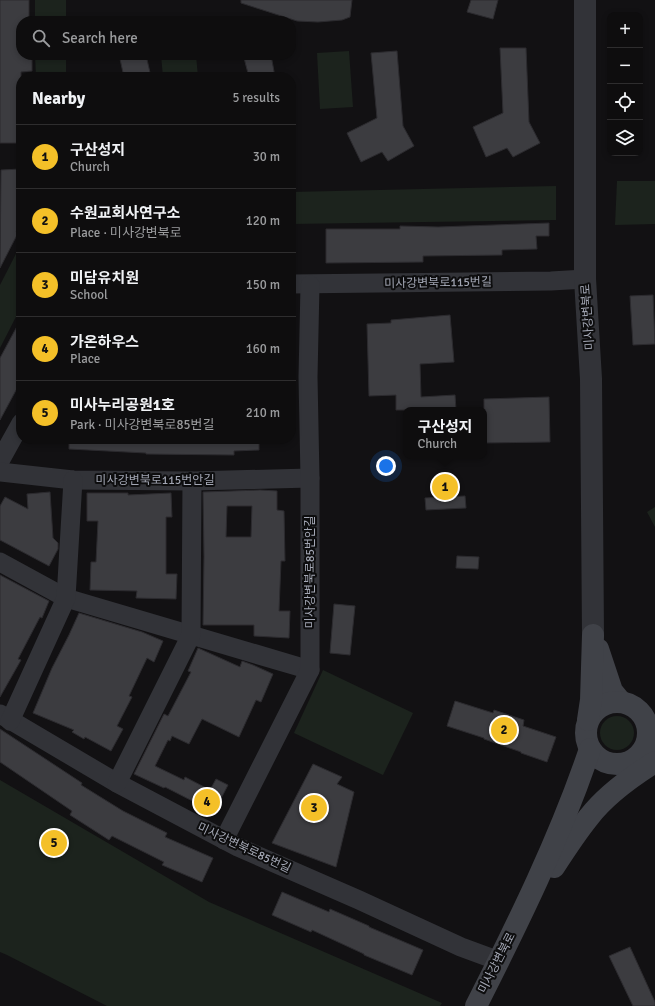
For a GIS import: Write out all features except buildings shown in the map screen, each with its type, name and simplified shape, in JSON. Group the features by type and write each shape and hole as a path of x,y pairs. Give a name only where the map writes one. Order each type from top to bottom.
{"main road":[{"path":"519,920 569,844 590,816 608,797 639,772 651,752 647,740 648,730 644,720 638,709 612,691 593,635"},
{"path":"593,635 591,700 586,729 586,739 590,749 597,757 606,762 616,764 627,763 651,752"},
{"path":"588,720 594,712 602,706 612,702 638,709"},
{"path":"519,920 574,796 590,749"},
{"path":"545,860 586,800 616,764"},
{"name":"미사강변북로","path":"476,1006 519,920"}],"street":[{"name":"미사강변북로","path":"585,0 585,280 591,379 593,635"},
{"name":"미사강변북로115번길","path":"296,284 551,282 585,280"},
{"name":"미사강변북로85번안길","path":"224,840 310,670 310,478 299,377 310,285"},
{"path":"0,460 16,432"},
{"name":"미사강변북로115번안길","path":"0,472 73,480 192,481 310,478"},
{"path":"5,717 66,598 73,480"},
{"path":"117,783 191,635 192,481"},
{"path":"0,562 66,598 310,670"},
{"name":"미사강변북로85번길","path":"5,717 117,783 238,847 461,947 498,961"}],"shaded area":[{"path":"35,0 66,0 66,16 35,16"},
{"path":"349,51 353,107 320,109 317,53"},
{"path":"35,60 66,60 66,72 36,72"},
{"path":"161,60 196,60 198,72 163,72"},
{"path":"617,181 655,181 655,224 615,225"},
{"path":"556,186 556,220 296,224 296,192"},
{"path":"16,254 16,317 0,348 0,285"},
{"path":"655,507 655,527 647,512"},
{"path":"323,670 413,713 383,775 294,733"},
{"path":"617,716 629,721 634,733 629,745 617,750 605,745 600,733 605,721"},
{"path":"0,780 209,902 442,1003 440,1006 107,1006 0,952"}],"place":[{"name":"구산성지","path":"445,487"},
{"name":"수원교회사연구소","path":"504,730"},
{"name":"가온하우스","path":"207,802"},
{"name":"미담유치원","path":"314,808"},
{"name":"미사누리공원1호","path":"54,843"}]}
